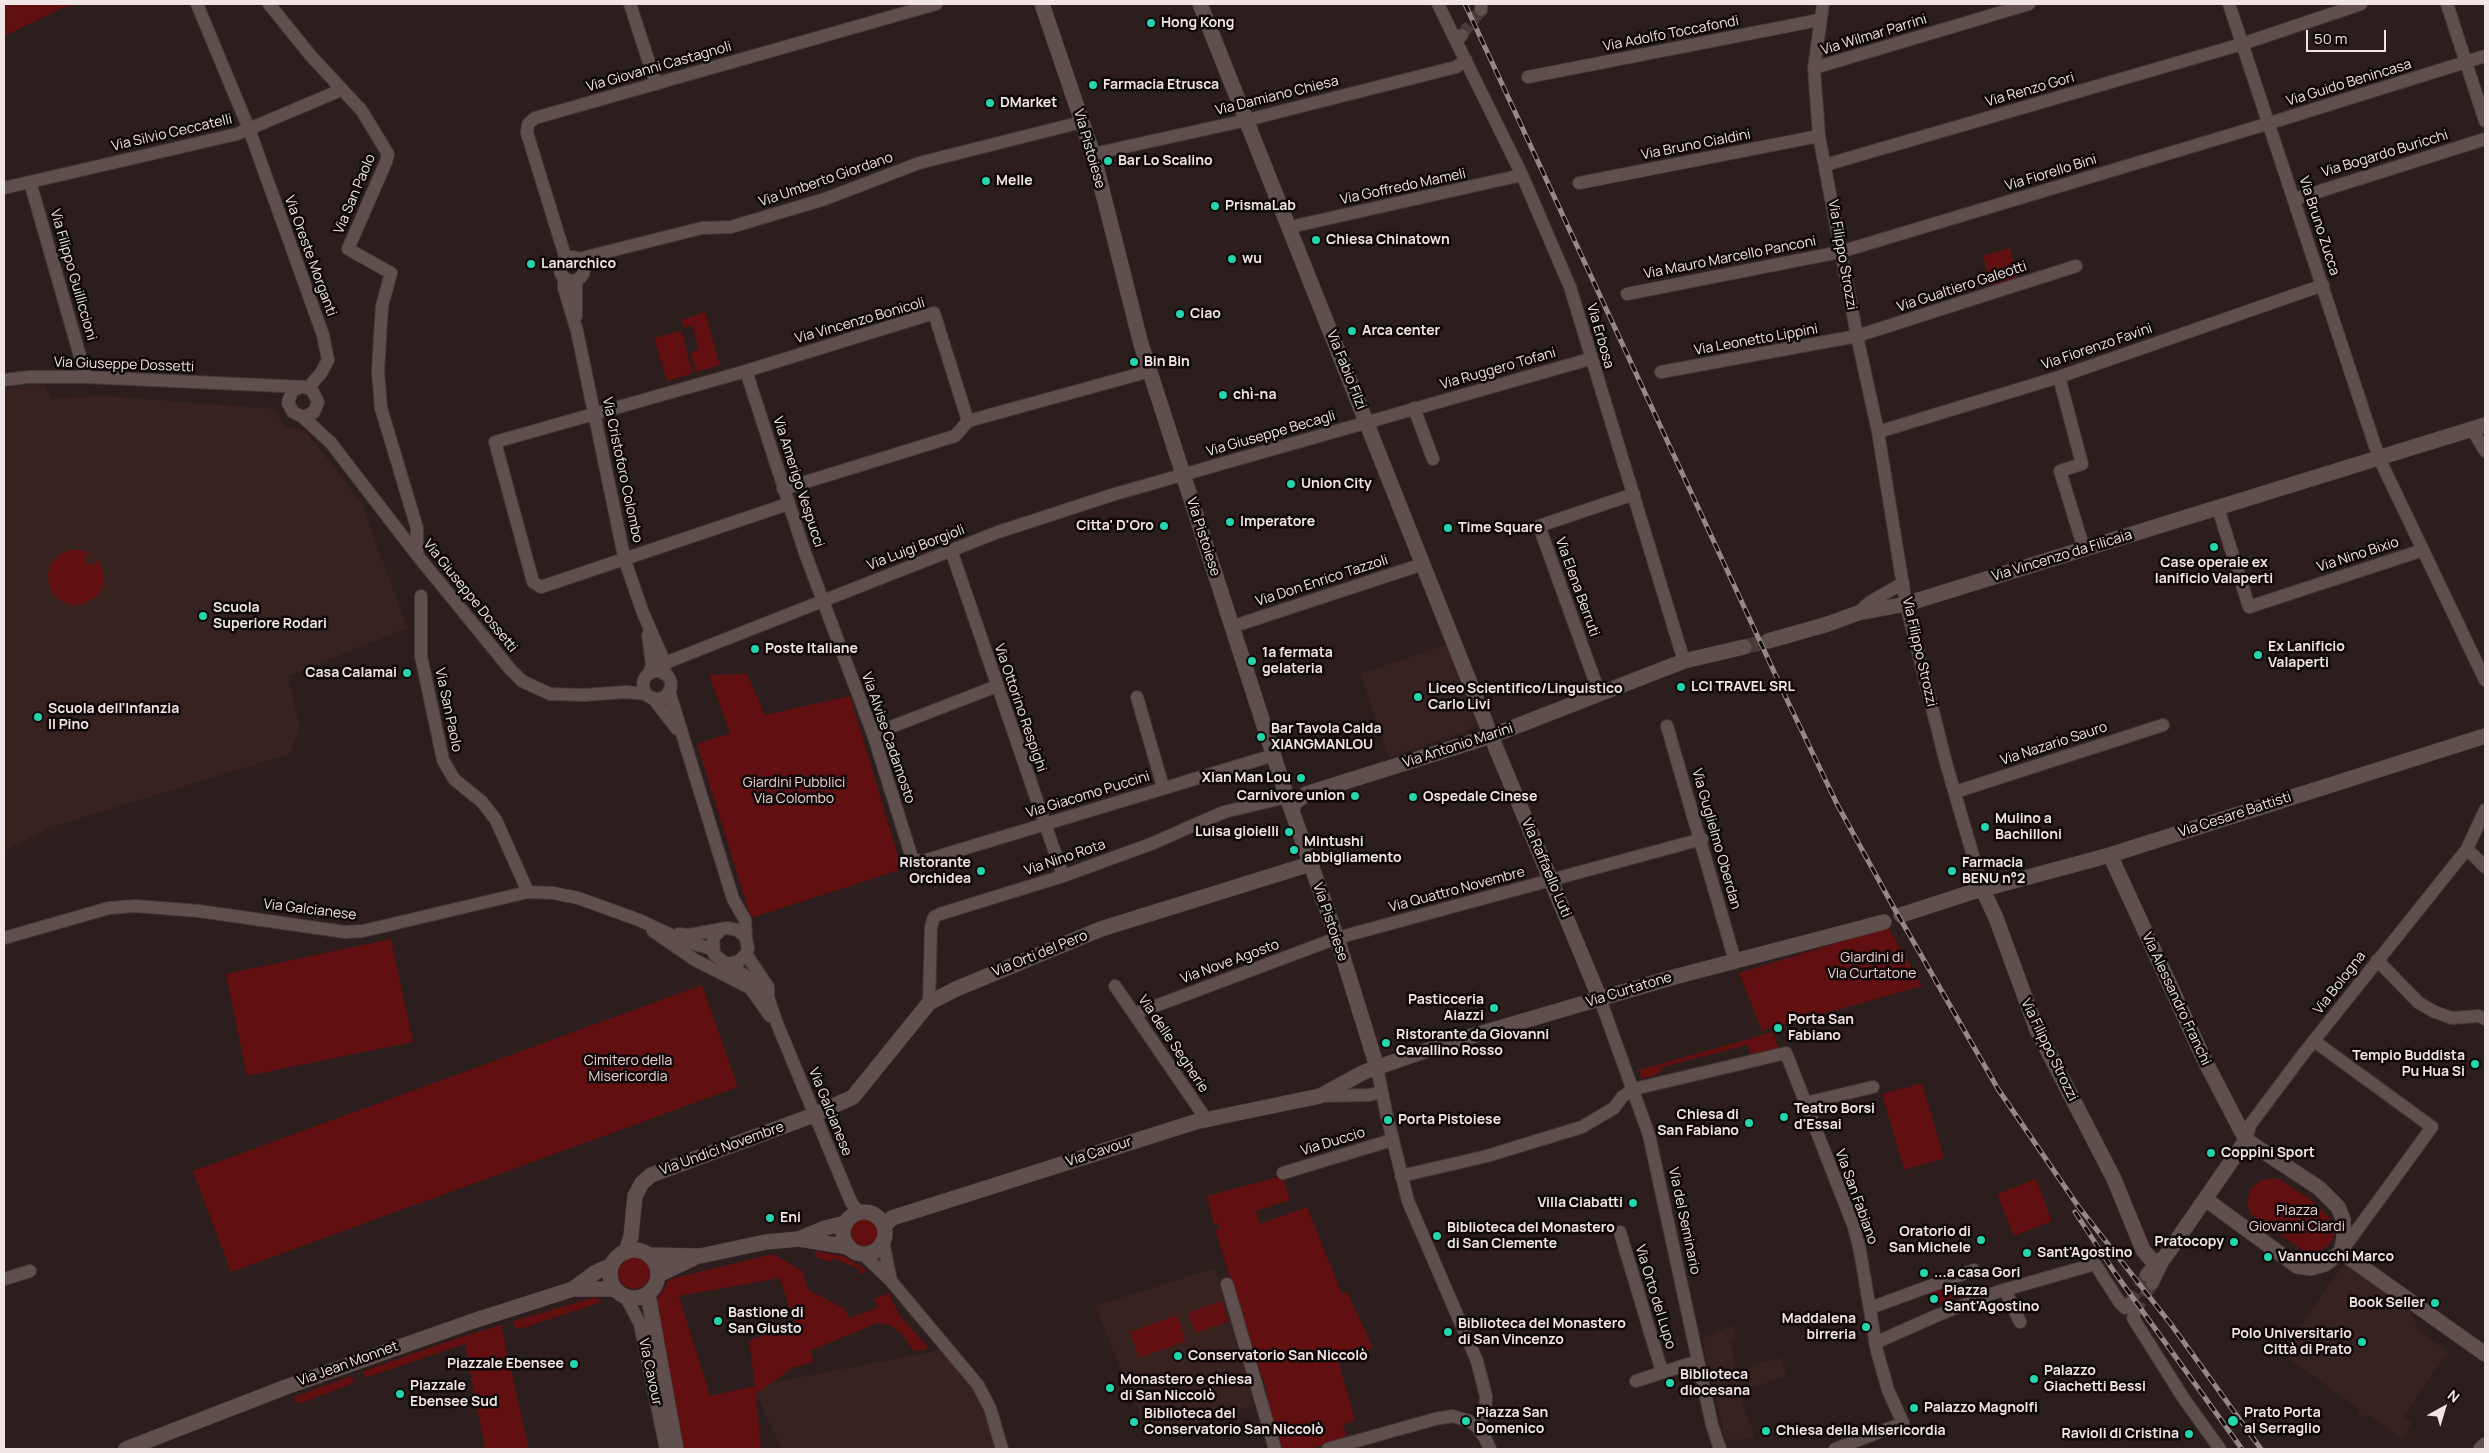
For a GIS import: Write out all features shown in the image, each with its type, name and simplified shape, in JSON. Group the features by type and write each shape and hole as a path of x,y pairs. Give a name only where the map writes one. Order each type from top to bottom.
{"street":[{"name":"Via Oreste Morganti","path":"197,4 249,130 327,351 328,360 324,369 304,387"},
{"name":"Via San Paolo","path":"270,4 311,56 362,111 388,154 348,249 391,273 382,306 378,371 381,408 417,528 417,555"},
{"path":"630,4 656,84"},
{"name":"Via Giovanni Castagnoli","path":"572,259 527,133 528,124 535,118 936,4"},
{"name":"Via Pistoiese","path":"1042,4 1093,154 1127,290 1150,371 1286,797 1337,938 1377,1067"},
{"name":"Via Fabio Filzi","path":"1200,4 1491,736"},
{"name":"Via Erbosa","path":"1438,4 1459,38 1466,60 1522,175 1570,287 1590,359 1634,494 1684,661"},
{"name":"Via Filippo Strozzi","path":"1822,4 1814,68 1818,136 1857,336 1878,432 1906,604 1955,792 1983,890 1996,918 2037,1030 2114,1179 2143,1250 2154,1270 2205,1199"},
{"name":"Via Wilmar Parrini","path":"1814,68 2029,4"},
{"name":"Via Bruno Zucca","path":"2229,4 2270,123 2379,458 2485,680"},
{"name":"Via Renzo Gori","path":"1825,165 2242,44 2361,4"},
{"path":"2447,4 2485,121"},
{"name":"Via Adolfo Toccafondi","path":"1528,77 1819,20"},
{"name":"Via Guido Benincasa","path":"2270,123 2485,56"},
{"name":"Via Damiano Chiesa","path":"1093,154 1247,120 1456,67 1466,60"},
{"name":"Via Silvio Ceccatelli","path":"4,188 249,130 341,90"},
{"name":"Via Umberto Giordano","path":"572,259 702,228 731,226 825,199 919,163 1082,122"},
{"name":"Via Fiorello Bini","path":"1840,252 2270,123"},
{"name":"Via Bruno Cialdini","path":"1579,183 1818,136"},
{"name":"Via Bogardo Buricchi","path":"2295,199 2485,139"},
{"name":"Via Goffredo Mameli","path":"1290,227 1522,175"},
{"name":"Via Filippo Guilliccioni","path":"30,182 86,377"},
{"name":"Via Mauro Marcello Panconi","path":"1626,294 1840,252"},
{"path":"572,259 582,262 584,271 582,277 570,279 561,267 572,259"},
{"name":"Via Gualtiero Galeotti","path":"1857,336 2076,266"},
{"name":"Via Cristoforo Colombo","path":"570,279 568,306 577,331 625,560 669,680 669,691 681,724 683,738 733,899 745,920 746,938"},
{"name":"Via Fiorenzo Favini","path":"1878,432 2059,377 2323,285"},
{"name":"Via Vincenzo Bonicoli","path":"746,371 934,313 968,421"},
{"name":"Via Leonetto Lippini","path":"1661,372 1857,336"},
{"name":"Via Ruggero Tofani","path":"1366,422 1590,359"},
{"path":"746,371 495,442 532,582 544,587 788,504"},
{"name":"Via Amerigo Vespucci","path":"746,371 783,489 822,601"},
{"path":"783,489 956,436 968,421 1150,371"},
{"name":"Via Giuseppe Dossetti","path":"4,380 29,377 86,377 304,387"},
{"path":"2059,377 2082,464 2060,471 2084,549"},
{"path":"272,387 288,402 293,412 309,414 318,398 312,390 304,387 292,391 288,402"},
{"path":"1414,408 1433,459"},
{"name":"Via Giuseppe Dossetti","path":"309,414 417,555 510,669 522,681 550,694 575,696 626,692 649,696"},
{"name":"Via Giuseppe Becagli","path":"1183,475 1366,422"},
{"path":"2479,427 2485,452"},
{"name":"Via Vincenzo da Filicaia","path":"1906,604 2479,427"},
{"name":"Via Luigi Borgioli","path":"664,668 822,601 998,532 1183,475"},
{"name":"Via Elena Berruti","path":"1600,695 1539,526 1634,494"},
{"name":"Via Nino Bixio","path":"2218,508 2248,607 2423,550"},
{"name":"Via Ottorino Respighi","path":"951,550 1062,876"},
{"name":"Via Don Enrico Tazzoli","path":"1231,627 1423,564"},
{"path":"1858,612 1870,602 1903,583"},
{"name":"Via San Paolo","path":"421,596 421,656 443,760 454,779 482,802 496,820 528,892"},
{"name":"Via Alvise Cadamosto","path":"822,601 873,734 912,858"},
{"path":"1768,641 1828,624 1858,612 1906,604"},
{"name":"Via Cristoforo Colombo","path":"643,613 652,665 646,677 649,696 683,738"},
{"name":"Via Antonio Marini","path":"1292,811 1294,803 1306,794 1491,736 1684,661 1744,647"},
{"path":"646,677 664,668"},
{"name":"Via Giuseppe Dossetti","path":"626,692 646,677"},
{"path":"873,734 996,686"},
{"path":"649,696 664,697 669,691"},
{"path":"1137,697 1163,787"},
{"name":"Via Nazario Sauro","path":"1955,792 2163,725"},
{"name":"Via Guglielmo Oberdan","path":"1667,726 1702,840 1735,961"},
{"name":"Via Raffaello Luti","path":"1491,736 1600,1000"},
{"name":"Via Cesare Battisti","path":"1983,890 2110,855 2485,736"},
{"name":"Via Giacomo Puccini","path":"912,858 923,861 1274,755"},
{"name":"Via Nino Rota","path":"929,1003 931,927 934,917 1062,876 1151,844 1224,812 1286,797"},
{"name":"Via Bologna","path":"2246,1140 2250,1125 2377,960 2467,849 2485,810"},
{"name":"Via Quattro Novembre","path":"1337,938 1702,840"},
{"path":"2467,849 2485,868"},
{"name":"Via Alessandro Franchi","path":"2110,855 2203,1057 2246,1140"},
{"name":"Via Orti del Pero","path":"814,1115 853,1097 861,1090 921,1010 929,1003 956,989 1101,929 1310,864"},
{"path":"1901,915 1983,890"},
{"name":"Via Galcianese","path":"4,938 109,908 135,906 199,911 345,932 363,932 528,892 553,893 578,898 639,920 684,941 712,949 717,958 754,980 768,998 814,1115 851,1202 859,1213"},
{"name":"Via Cristoforo Colombo","path":"724,929 732,920 733,899"},
{"name":"Via Galcianese","path":"639,920 670,945 750,988 768,1014 776,1021"},
{"name":"Via Curtatone","path":"1377,1067 1448,1043 1735,961 1884,922"},
{"path":"712,949 713,938 724,929 738,930 746,938 748,948 746,954 738,962 726,964"},
{"name":"Via Galcianese","path":"669,933 690,935 724,929"},
{"name":"Via Nove Agosto","path":"1134,1014 1337,938"},
{"name":"Via Galcianese","path":"746,954 764,978 768,987 768,998"},
{"path":"2377,960 2419,1003 2435,1012 2452,1018 2479,1016 2485,1019"},
{"name":"Via delle Segherie","path":"1115,986 1206,1119"},
{"name":"Via del Seminario","path":"1600,1000 1634,1089 1649,1135 1712,1425 1720,1449"},
{"path":"2314,1041 2432,1127 2364,1224 2341,1252 2325,1264 2311,1268 2297,1266 2205,1199 2246,1140 2319,1188 2338,1206 2343,1219 2344,1238 2341,1252"},
{"name":"Via San Fabiano","path":"1634,1089 1786,1053 1854,1227 1869,1302"},
{"path":"1377,1067 1392,1140 1408,1201 1470,1343 1486,1396 1485,1412 1477,1427"},
{"name":"Via Cavour","path":"1320,1096 1377,1067"},
{"path":"1805,1103 1873,1087"},
{"path":"1401,1176 1487,1156 1582,1127 1614,1108 1622,1097 1634,1089"},
{"name":"Via Cavour","path":"884,1226 892,1218 1206,1119 1320,1096 1369,1095 1382,1092"},
{"name":"Via Undici Novembre","path":"626,1252 635,1214 635,1196 642,1183 652,1175 814,1115"},
{"name":"Via Duccio","path":"1283,1173 1392,1140"},
{"path":"799,1239 825,1228 846,1223 859,1213 871,1214 881,1221 884,1226 883,1242 891,1281"},
{"path":"846,1223 844,1236 849,1247"},
{"name":"Via Orto del Lupo","path":"1620,1232 1662,1372"},
{"path":"658,1275 700,1256 766,1242 799,1239 849,1247 863,1254 891,1281 978,1385 990,1408 1002,1449"},
{"path":"863,1254 875,1251 883,1242"},
{"path":"612,1266 618,1257 626,1252 641,1251 648,1255 657,1267 658,1275 653,1289 648,1294 633,1298 621,1293"},
{"path":"2341,1252 2485,1354"},
{"path":"648,1255 700,1256"},
{"path":"1876,1347 1938,1315 2001,1292 2095,1264 2120,1303 2131,1310 2184,1399 2220,1449"},
{"name":"Via Cavour","path":"612,1266 611,1281 621,1293 640,1324 667,1449"},
{"name":"Via Jean Monnet","path":"126,1449 319,1374 574,1289 596,1272 612,1266"},
{"path":"1835,1449 1902,1423 1888,1390 1876,1347 1869,1302 1974,1270"},
{"path":"4,1279 30,1271"},
{"path":"1227,1284 1275,1449"},
{"name":"Via Jean Monnet","path":"574,1289 621,1293"},
{"path":"2001,1292 2020,1322"},
{"name":"Via Cavour","path":"648,1294 667,1449"},
{"path":"1636,1381 1698,1361"},
{"path":"1328,1449 1435,1419 1453,1416 1469,1421 1477,1427 1490,1449"},
{"path":"2480,1449 2485,1445"}],"shaded area":[{"name":"Scuola Superiore Rodari","path":"35,384 44,385 51,399 104,396 273,409 285,426 306,431 363,506 407,628 288,676 300,729 289,754 52,827 4,851 4,389"},
{"name":"Liceo Scientifico/Linguistico Carlo Livi","path":"1448,644 1478,720 1467,731 1389,757 1360,674"},
{"name":"Polo Universitario Città di Prato","path":"2346,1261 2407,1305 2420,1332 2448,1352 2404,1416 2412,1423 2402,1439 2367,1414 2363,1418 2356,1413 2359,1409 2281,1353"},
{"name":"Conservatorio San Niccolò","path":"1215,1268 1254,1406 1149,1437 1095,1306"},
{"path":"1733,1325 1736,1336 1730,1340 1737,1371 1781,1357 1787,1376 1741,1391 1742,1403 1755,1436 1742,1440 1725,1439 1702,1339"},
{"path":"941,1350 987,1402 998,1449 782,1449 756,1394 755,1386"}],"green space":[{"path":"4,4 79,4 62,8 4,36"},
{"path":"2010,248 2018,277 1991,286 1983,256"},
{"path":"705,312 720,365 696,372 691,352 699,349 692,325 684,328 682,320"},
{"path":"681,331 693,373 667,381 654,338"},
{"path":"70,550 91,553 85,556 85,564 94,565 97,559 102,568 104,582 101,590 96,597 84,604 71,605 63,602 56,597 49,585 50,565 60,554"},
{"name":"Giardini Pubblici Via Colombo","path":"747,674 765,715 850,696 902,869 751,918 697,744 730,733 709,675"},
{"name":"Giardini di Via Curtatone","path":"1888,927 1922,986 1762,1031 1739,973"},
{"path":"391,939 413,1042 247,1076 226,974"},
{"name":"Cimitero della Misericordia","path":"702,985 738,1087 231,1272 193,1171"},
{"path":"1773,1032 1778,1048 1751,1055 1748,1045 1662,1067 1659,1074 1642,1079 1639,1070"},
{"path":"1922,1083 1944,1158 1904,1170 1882,1094"},
{"path":"1282,1176 1290,1200 1256,1211 1260,1224 1307,1207 1342,1294 1347,1292 1373,1348 1338,1360 1355,1420 1343,1425 1347,1438 1310,1449 1279,1449 1266,1389 1215,1230 1219,1229 1218,1223 1214,1224 1207,1196"},
{"path":"2036,1179 2052,1221 2014,1236 1997,1194"},
{"name":"Piazza Giovanni Ciardi","path":"2279,1179 2310,1199 2329,1217 2334,1235 2325,1248 2316,1252 2304,1251 2251,1214 2247,1203 2251,1188 2261,1180"},
{"path":"864,1219 874,1223 878,1233 874,1243 864,1247 854,1243 850,1233 854,1223"},
{"path":"816,1251 843,1256 864,1268 866,1272 864,1274 859,1273 859,1269 833,1258 830,1262 816,1257 814,1254"},
{"path":"773,1254 802,1271 808,1290 845,1309 849,1318 878,1308 874,1299 889,1293 899,1315 928,1347 923,1351 913,1350 901,1333 890,1325 877,1323 810,1351 814,1362 792,1368 756,1394 761,1449 683,1449 655,1302 670,1279","holes":["780,1278 795,1325 749,1340 755,1386 710,1396 679,1296"]},
{"path":"634,1257 640,1258 645,1262 649,1267 649,1279 645,1284 640,1288 634,1289 628,1288 623,1284 619,1279 618,1273 619,1267 623,1262 628,1258"},
{"path":"1949,1285 1954,1298 1935,1305 1931,1292"},
{"path":"596,1297 602,1302 519,1329 515,1327 513,1321"},
{"path":"1222,1301 1229,1321 1196,1333 1188,1313"},
{"path":"1177,1315 1186,1341 1139,1358 1130,1332"},
{"path":"501,1325 529,1449 485,1449 465,1344 365,1378 364,1371 454,1339"},
{"path":"351,1376 354,1383 298,1404 296,1402 294,1397"}],"tunnel":[{"path":"1462,35 1481,10"},
{"path":"1744,647 1768,641"},
{"path":"2130,1303 2146,1275"},
{"path":"2135,1312 2152,1284"}],"railway":[{"path":"1465,4 1789,704 1837,804 1894,908 1998,1089 2078,1206 2170,1323 2261,1449"},
{"path":"2075,1212 2115,1273 2242,1449"}],"place":[{"name":"Hong Kong","path":"1151,23"},
{"name":"Farmacia Etrusca","path":"1093,85"},
{"name":"DMarket","path":"990,103"},
{"name":"Bar Lo Scalino","path":"1108,161"},
{"name":"Melle","path":"986,181"},
{"name":"PrismaLab","path":"1215,206"},
{"name":"Chiesa Chinatown","path":"1316,240"},
{"name":"wu","path":"1232,259"},
{"name":"Lanarchico","path":"531,264"},
{"name":"Ciao","path":"1180,314"},
{"name":"Arca center","path":"1352,331"},
{"name":"Bin Bin","path":"1134,362"},
{"name":"chì-na","path":"1223,395"},
{"name":"Union City","path":"1291,484"},
{"name":"Imperatore","path":"1230,522"},
{"name":"Citta' D'Oro","path":"1164,526"},
{"name":"Time Square","path":"1448,528"},
{"name":"Case operaie ex lanificio Valaperti","path":"2214,547"},
{"name":"Scuola Superiore Rodari","path":"203,616"},
{"name":"Poste Italiane","path":"755,649"},
{"name":"Ex Lanificio Valaperti","path":"2258,655"},
{"name":"1a fermata gelateria","path":"1252,661"},
{"name":"Casa Calamai","path":"407,673"},
{"name":"LCI TRAVEL SRL","path":"1681,687"},
{"name":"Liceo Scientifico/Linguistico Carlo Livi","path":"1418,697"},
{"name":"Scuola dell'Infanzia Il Pino","path":"38,717"},
{"name":"Bar Tavola Calda XIANGMANLOU","path":"1261,737"},
{"name":"Xian Man Lou","path":"1301,778"},
{"name":"Carnivore union","path":"1355,796"},
{"name":"Ospedale Cinese","path":"1413,797"},
{"name":"Mulino a Bachilloni","path":"1985,827"},
{"name":"Luisa gioielli","path":"1289,832"},
{"name":"Mintushi abbigliamento","path":"1294,850"},
{"name":"Ristorante Orchidea","path":"981,871"},
{"name":"Farmacia BENU n°2","path":"1952,871"},
{"name":"Pasticceria Aiazzi","path":"1494,1008"},
{"name":"Porta San Fabiano","path":"1778,1028"},
{"name":"Ristorante da Giovanni Cavallino Rosso","path":"1386,1043"},
{"name":"Tempio Buddista Pu Hua Si","path":"2475,1064"},
{"name":"Teatro Borsi d'Essai","path":"1784,1117"},
{"name":"Porta Pistoiese","path":"1388,1120"},
{"name":"Chiesa di San Fabiano","path":"1749,1123"},
{"name":"Coppini Sport","path":"2211,1153"},
{"name":"Villa Ciabatti","path":"1633,1203"},
{"name":"Eni","path":"770,1218"},
{"name":"Biblioteca del Monastero di San Clemente","path":"1437,1236"},
{"name":"Oratorio di San Michele","path":"1981,1240"},
{"name":"Pratocopy","path":"2234,1242"},
{"name":"Sant'Agostino","path":"2027,1253"},
{"name":"Vannucchi Marco","path":"2268,1257"},
{"name":"...a casa Gori","path":"1924,1273"},
{"name":"Piazza Sant'Agostino","path":"1934,1299"},
{"name":"Book Seller","path":"2435,1303"},
{"name":"Bastione di San Giusto","path":"718,1321"},
{"name":"Maddalena birreria","path":"1866,1327"},
{"name":"Biblioteca del Monastero di San Vincenzo","path":"1448,1332"},
{"name":"Polo Universitario Città di Prato","path":"2362,1342"},
{"name":"Conservatorio San Niccolò","path":"1178,1356"},
{"name":"Piazzale Ebensee","path":"574,1364"},
{"name":"Palazzo Giachetti Bessi","path":"2034,1379"},
{"name":"Biblioteca diocesana","path":"1670,1383"},
{"name":"Monastero e chiesa di San Niccolò","path":"1110,1388"},
{"name":"Piazzale Ebensee Sud","path":"400,1394"},
{"name":"Palazzo Magnolfi","path":"1914,1408"},
{"name":"Piazza San Domenico","path":"1466,1421"},
{"name":"Prato Porta al Serraglio","path":"2233,1421"},
{"name":"Biblioteca del Conservatorio San Niccolò","path":"1134,1422"},
{"name":"Chiesa della Misericordia","path":"1766,1431"},
{"name":"Ravioli di Cristina","path":"2189,1434"}]}
